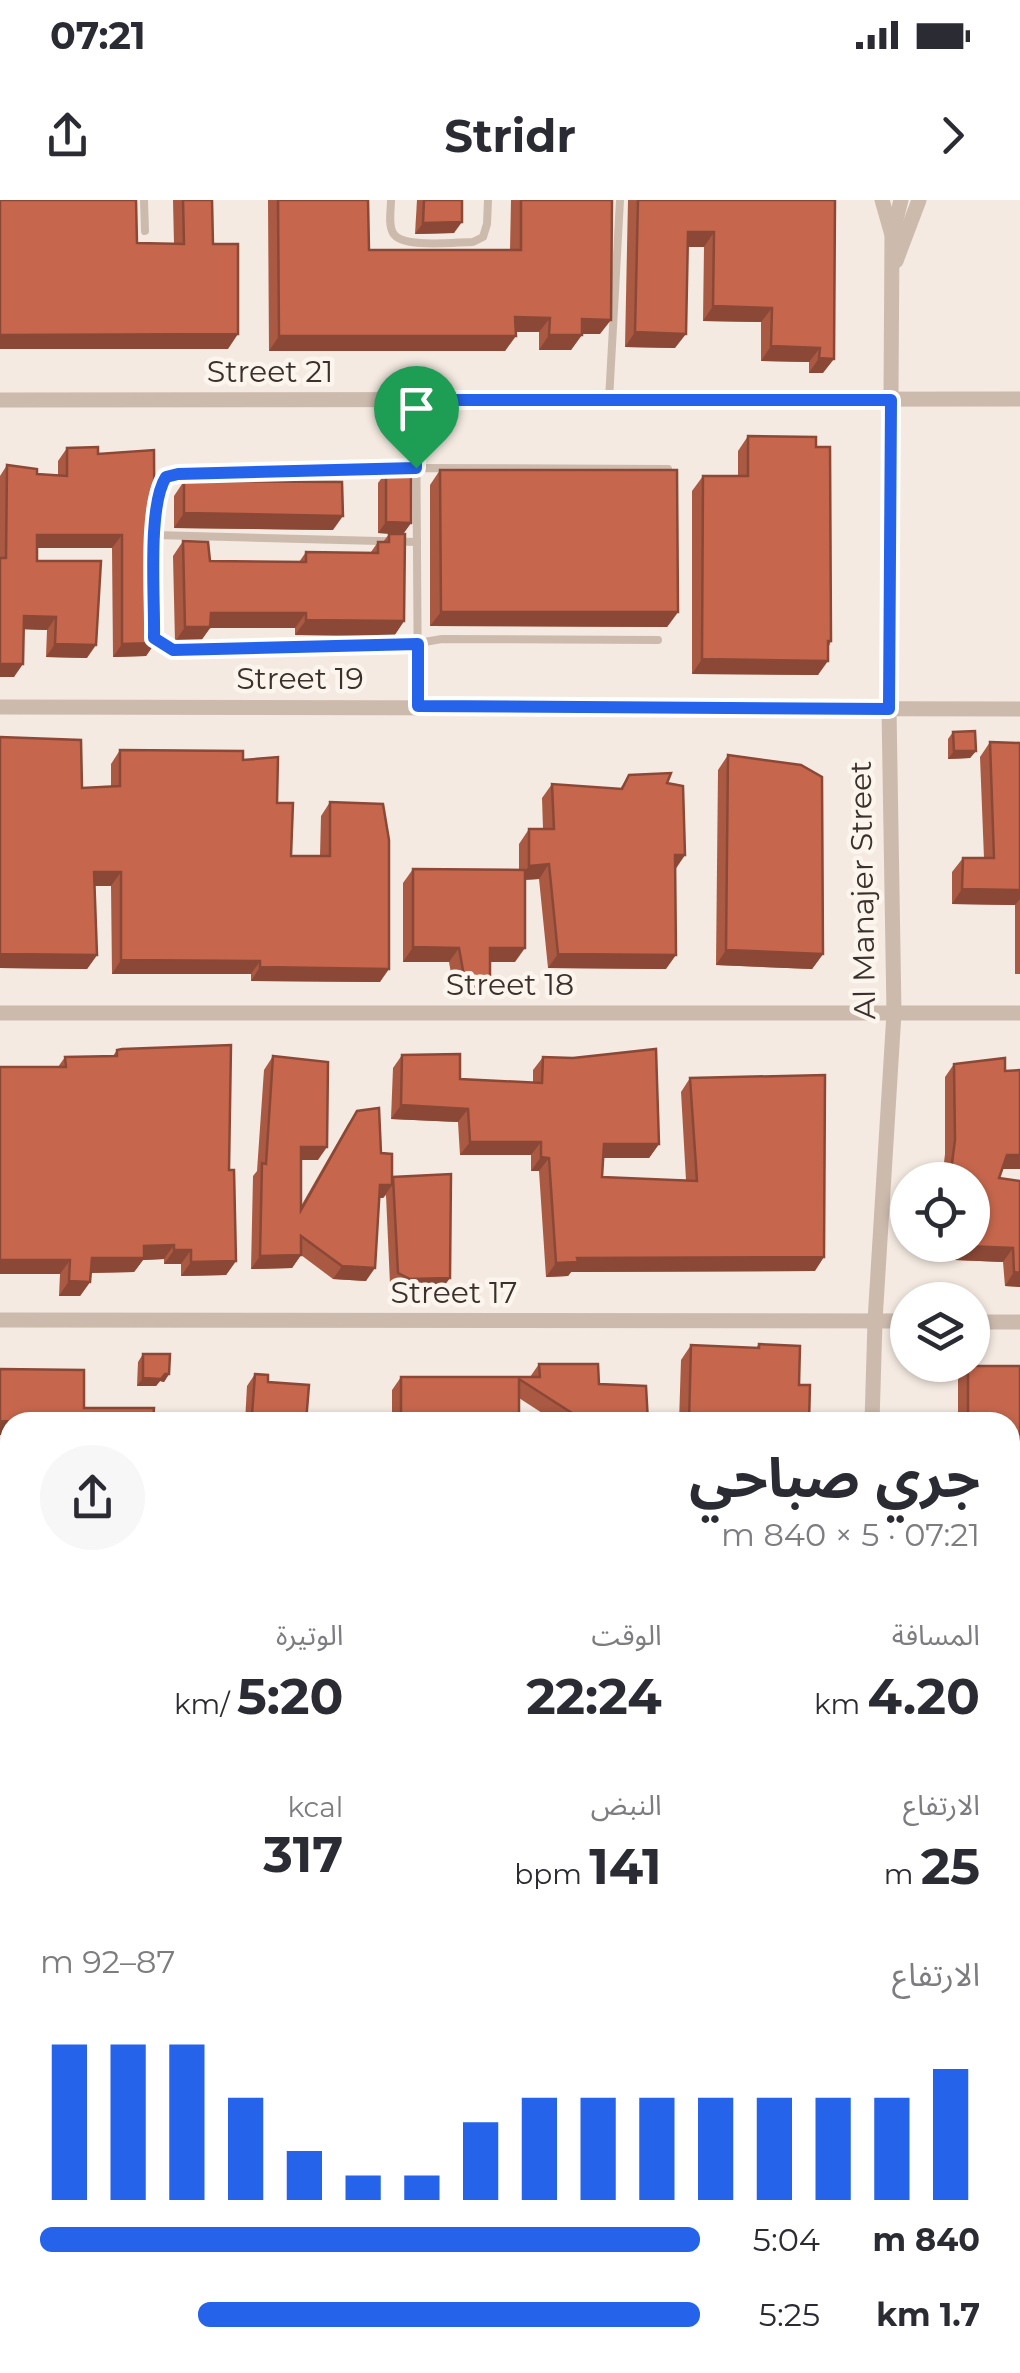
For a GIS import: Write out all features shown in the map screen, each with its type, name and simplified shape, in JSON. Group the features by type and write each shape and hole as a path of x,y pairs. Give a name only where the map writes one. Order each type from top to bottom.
{"street":[{"name":"Al Manajer Street","path":"882,200 892,236"},
{"name":"Al Manajer Street","path":"872,1412 874,1321 894,1013 889,709 892,236 901,200"},
{"path":"892,274 919,200"},
{"name":"Street 21","path":"0,400 1020,400"},
{"name":"Street 19","path":"0,707 1020,709"},
{"name":"Street 18","path":"0,1013 1020,1013"},
{"name":"Street 17","path":"0,1320 890,1321"},
{"path":"990,1322 1020,1322"}],"lane":[{"path":"144,200 144,230"},
{"path":"390,200 394,236 404,243 473,242 483,237 488,200"},
{"path":"610,400 620,200"},
{"path":"416,400 418,706"},
{"path":"155,552 158,488 166,477 178,474 416,468 668,469"},
{"path":"155,536 416,542"},
{"path":"154,621 154,638 173,650 418,644 442,639 658,640"}],"building":[{"path":"0,200 136,200 137,243 184,244 183,200 212,200 213,244 238,244 238,334 0,335"},
{"path":"278,200 368,200 369,250 521,250 521,200 612,200 611,320 582,319 582,335 549,335 550,318 515,317 516,336 279,336"},
{"path":"424,200 462,200 462,222 423,223"},
{"path":"638,200 835,200 834,359 819,358 820,348 771,346 772,308 713,306 714,232 688,232 686,334 635,332"},
{"path":"748,436 816,437 816,447 830,447 828,661 702,659 703,476 748,476"},
{"path":"98,447 98,454 154,450 155,643 122,644 122,535 37,535 37,561 101,561 96,645 55,644 56,617 24,616 23,664 0,664 0,558 6,558 7,465 37,469 37,474 67,476 67,448"},
{"path":"440,470 677,470 678,612 441,612"},
{"path":"386,472 411,472 411,523 386,522"},
{"path":"184,481 342,482 343,516 184,513"},
{"path":"389,534 405,534 404,621 306,620 306,613 211,613 210,627 185,627 183,541 208,542 210,561 306,562 306,552 378,553 378,542 389,542"},
{"path":"975,731 976,751 954,751 953,732"},
{"path":"0,737 81,740 82,788 120,786 120,750 243,751 243,760 278,757 277,803 293,803 291,856 330,856 330,802 383,804 389,840 389,969 260,967 260,961 121,960 121,872 94,872 97,955 0,954"},
{"path":"990,742 1020,743 1020,890 962,889 963,858 994,858"},
{"path":"728,755 801,765 822,777 823,954 726,950"},
{"path":"671,773 667,783 683,786 685,855 675,855 676,955 558,954 549,864 529,866 529,829 554,829 552,784 622,789 629,775"},
{"path":"413,869 525,870 525,948 490,948 490,977 464,976 459,948 413,947"},
{"path":"231,1045 229,1170 234,1170 236,1261 191,1262 191,1250 174,1250 174,1245 144,1246 144,1258 92,1258 90,1282 69,1281 70,1260 0,1260 0,1067 66,1067 65,1057 117,1056 117,1050 122,1049"},
{"path":"656,1049 659,1144 604,1144 602,1177 697,1181 690,1078 825,1075 824,1257 577,1258 578,1262 556,1263 549,1158 541,1157 541,1142 470,1142 468,1109 401,1105 402,1055 460,1054 460,1079 542,1083 543,1057 573,1058"},
{"path":"273,1056 328,1062 327,1147 301,1147 301,1210 357,1111 379,1108 381,1153 392,1154 392,1185 380,1185 375,1268 342,1266 301,1236 301,1255 260,1256 262,1163 266,1164"},
{"path":"1005,1058 1005,1071 1020,1070 1020,1155 1007,1155 999,1178 1020,1181 1020,1273 1014,1272 1013,1248 990,1247 990,1162 952,1162 954,1064"},
{"path":"451,1174 450,1278 410,1279 398,1273 393,1177"},
{"path":"759,1344 800,1346 799,1385 810,1385 809,1412 689,1412 691,1345 759,1348"},
{"path":"143,1354 170,1354 169,1374 161,1379 143,1378"},
{"path":"539,1364 598,1364 599,1384 646,1386 647,1412 570,1412 519,1379 519,1412 401,1412 401,1377 540,1377"},
{"path":"990,1366 1020,1366 1020,1412 968,1412 968,1382 990,1382"},
{"path":"0,1369 84,1370 84,1408 154,1408 154,1412 0,1412"},
{"path":"255,1374 268,1375 268,1382 309,1385 307,1412 252,1412"}],"route":[{"path":"416,400 891,400 889,709 418,706 418,644 173,650 154,638 158,488 166,477 416,468 416,400"}]}
